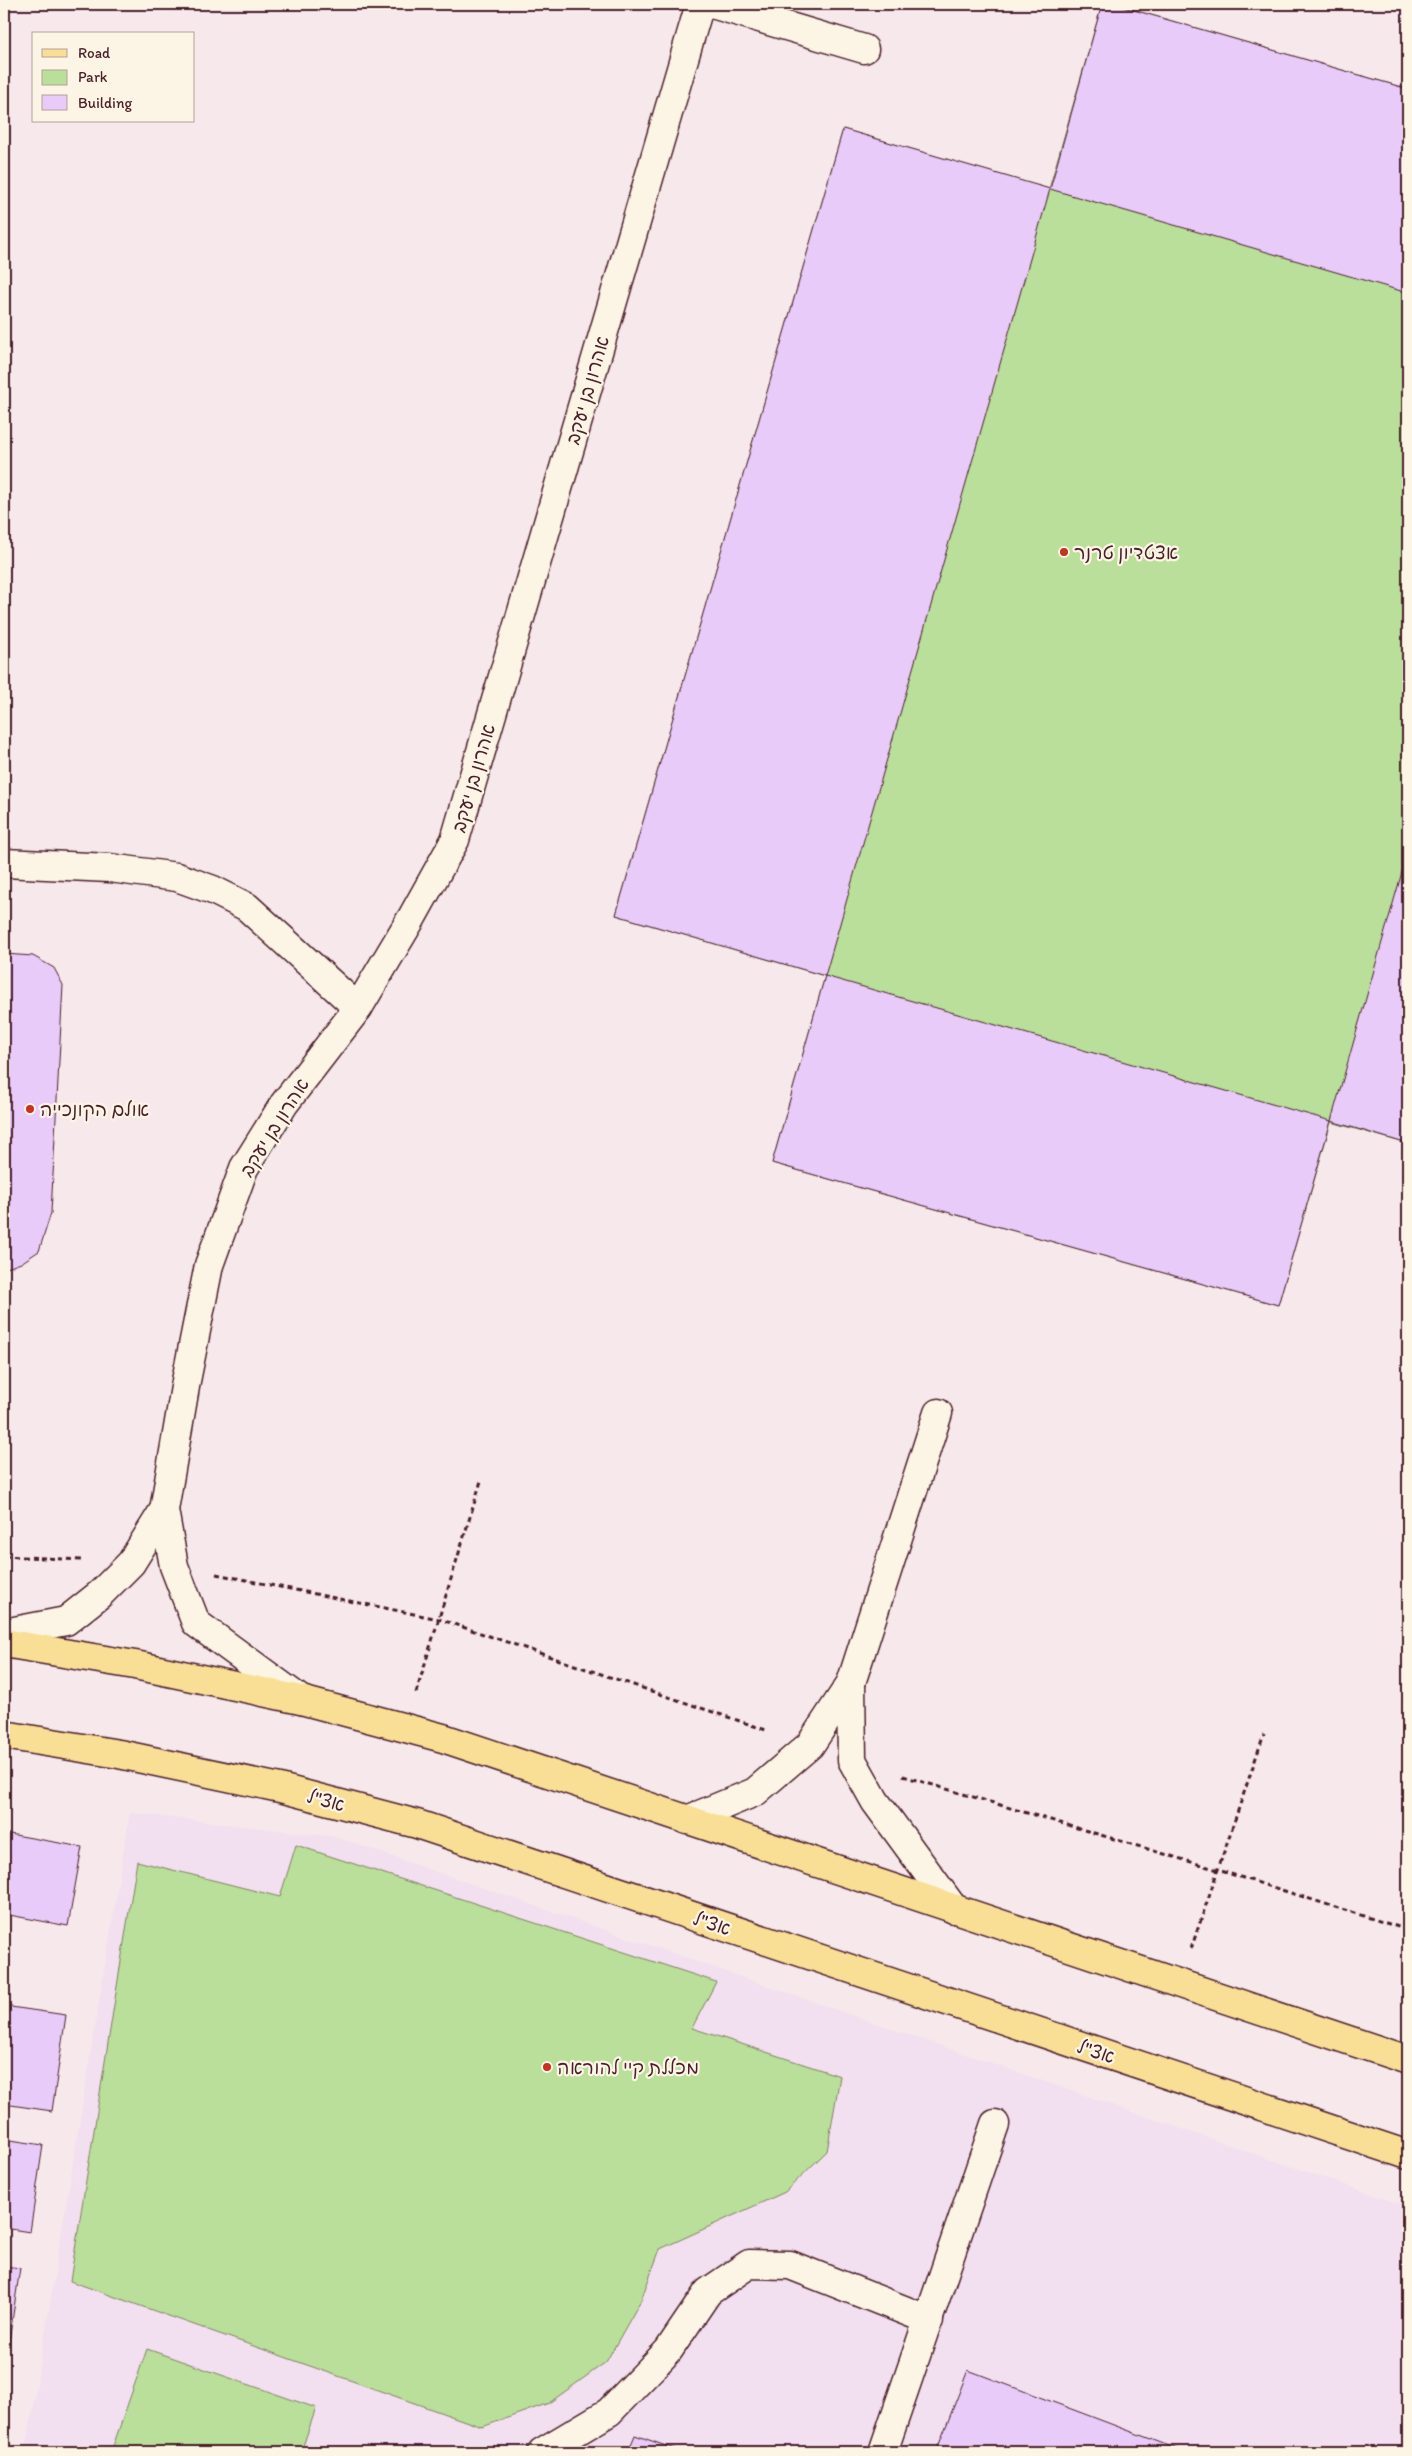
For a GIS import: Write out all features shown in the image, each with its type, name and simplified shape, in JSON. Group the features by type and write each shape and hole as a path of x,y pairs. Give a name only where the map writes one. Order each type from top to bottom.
{"main road":[{"path":"4,1643 135,1665 301,1700 443,1738 1408,2060"},
{"name":"אצ\"ל","path":"4,1734 118,1754 280,1788 417,1824 1408,2155"}],"street":[{"name":"אהרון בן יעקב","path":"301,1700 196,1623 174,1566 164,1510 209,1265 244,1168 284,1104 358,1008 455,840 700,4"},
{"path":"712,4 864,49"},
{"path":"4,863 110,868 177,877 213,890 248,907 358,1008"},
{"path":"687,1820 755,1792 810,1745 851,1683 938,1413"},
{"name":"אהרון בן יעקב","path":"4,1633 66,1621 100,1594 131,1563 164,1510"},
{"path":"851,1683 852,1760 875,1801 954,1909"},
{"path":"884,2452 995,2124"},
{"path":"542,2452 609,2412 668,2351 708,2292 749,2264 790,2265 929,2320"}],"path":[{"path":"406,1728 481,1481"},
{"path":"4,1556 131,1563"},
{"path":"174,1566 439,1619 810,1745"},
{"path":"1179,1983 1264,1734"},
{"path":"852,1760 1218,1870 1408,1930"}],"shaded area":[{"name":"מכללת קיי להוראה","path":"130,1813 335,1837 1408,2207 1408,2452 26,2452"}],"green space":[{"name":"אצטדיון טרנר","path":"1102,4 1113,4 1408,89 1408,1144 1331,1122 1278,1305 772,1163 825,976 616,915 843,129 1049,189"},
{"path":"296,1845 716,1982 692,2028 840,2076 827,2151 785,2192 660,2249 641,2300 606,2362 549,2403 482,2427 70,2281 137,1861 280,1897"},
{"path":"147,2349 316,2408 301,2452 111,2452"}],"building":[{"path":"1102,4 1113,4 1408,89 1408,293 1050,189"},
{"path":"843,129 1050,189 825,976 616,915"},
{"path":"1408,851 1408,1144 1331,1121"},
{"name":"אולם הקונכייה","path":"4,954 33,956 54,968 63,985 51,1213 39,1251 21,1263 4,1269"},
{"path":"825,976 1331,1121 1278,1305 772,1163"},
{"path":"4,1833 82,1847 68,1926 4,1914"},
{"path":"4,2006 66,2015 52,2111 4,2104"},
{"path":"4,2139 43,2145 30,2232 4,2228"},
{"path":"4,2266 20,2268 7,2355 4,2355"},
{"path":"968,2370 1185,2452 936,2452"},
{"path":"635,2435 683,2452 628,2452"}],"place":[{"name":"אצטדיון טרנר","path":"1064,552"},
{"name":"אולם הקונכייה","path":"30,1109"},
{"name":"מכללת קיי להוראה","path":"547,2067"}]}
